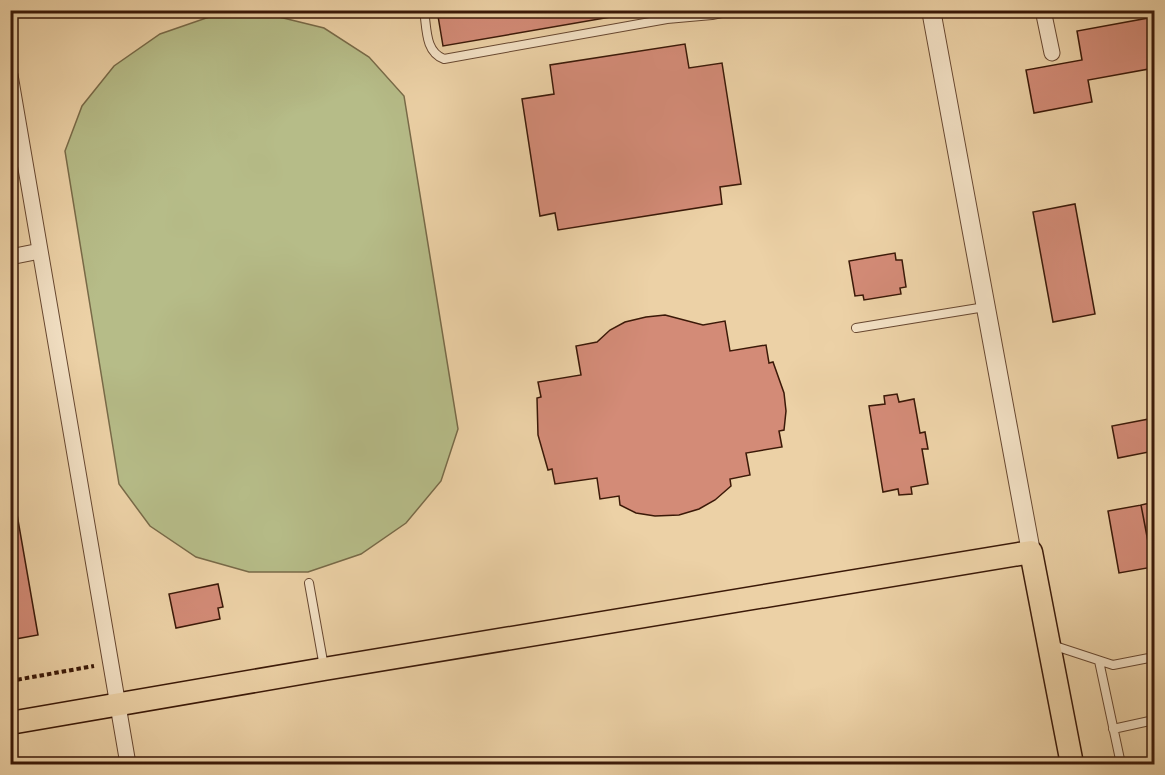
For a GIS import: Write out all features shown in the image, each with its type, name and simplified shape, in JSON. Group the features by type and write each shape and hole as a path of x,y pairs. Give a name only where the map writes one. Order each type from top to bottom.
{"main road":[{"path":"10,723 1031,552 1072,765"}],"street":[{"path":"932,10 1031,552"},
{"path":"1043,10 1052,53"},
{"path":"10,75 128,765"},
{"path":"10,257 40,251"}],"lane":[{"path":"424,10 430,50 436,56 444,59 666,15 712,15 736,10"},
{"path":"856,328 986,306"},
{"path":"309,583 324,669"},
{"path":"1049,644 1113,665 1155,657"},
{"path":"1099,661 1120,765"},
{"path":"1113,729 1155,720"}],"path":[{"path":"10,681 110,664"}],"green space":[{"path":"271,15 324,28 369,57 404,96 458,429 441,481 406,523 361,554 308,572 249,572 196,557 150,526 119,484 65,151 82,106 114,66 160,34 212,16"}],"building":[{"path":"437,10 651,10 443,46"},
{"path":"1154,17 1154,68 1088,80 1092,102 1034,113 1026,70 1082,60 1077,31"},
{"path":"685,44 689,68 722,63 741,184 720,187 722,204 558,230 555,213 540,216 522,99 554,94 550,65"},
{"path":"1075,204 1095,314 1053,322 1033,212"},
{"path":"895,253 896,260 902,260 906,287 900,288 901,294 864,300 863,295 855,296 849,261"},
{"path":"665,315 703,325 725,321 730,351 766,345 769,363 773,362 784,393 786,411 784,430 779,431 782,447 746,453 750,475 730,479 731,486 715,500 699,509 679,515 655,516 636,513 620,505 619,496 600,499 597,478 555,484 552,469 548,470 538,435 537,398 541,397 538,382 581,375 576,346 597,342 610,330 625,322"},
{"path":"897,394 899,402 914,399 920,433 925,432 928,449 922,449 928,484 911,487 912,494 899,495 898,489 883,492 869,406 885,404 884,396"},
{"path":"1154,418 1154,451 1118,458 1112,426"},
{"path":"10,474 38,635 10,640"},
{"path":"1154,502 1154,546 1149,547 1141,505"},
{"path":"1141,505 1153,567 1119,573 1108,511"},
{"path":"218,584 223,607 218,608 220,619 176,628 169,594"}]}
